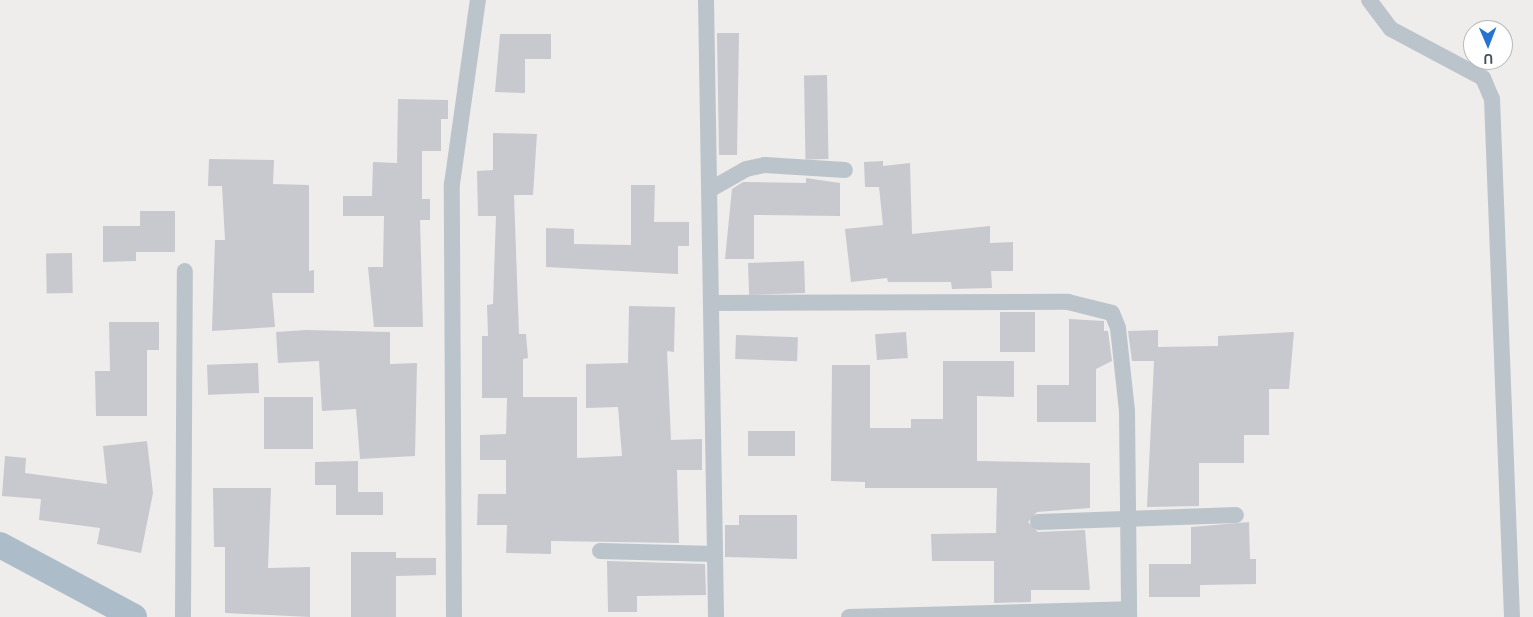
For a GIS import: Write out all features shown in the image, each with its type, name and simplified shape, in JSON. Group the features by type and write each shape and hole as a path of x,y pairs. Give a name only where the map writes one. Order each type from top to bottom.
{"main road":[{"path":"0,544 134,617"}],"street":[{"path":"454,617 452,184 478,0"},
{"path":"706,0 714,303 716,617"},
{"path":"1369,0 1391,28 1483,78 1492,99 1512,617"},
{"path":"711,189 746,169 764,165 845,170"},
{"path":"182,617 185,271"},
{"path":"714,303 952,299 1101,307 1112,313 1118,328 1127,411 1129,613 849,617"},
{"path":"1038,522 1236,515"},
{"path":"600,551 715,554"}],"building":[{"path":"717,33 739,33 737,155 719,155"},
{"path":"500,34 551,34 551,59 525,59 525,93 495,92"},
{"path":"804,75 827,75 828,159 805,159"},
{"path":"398,99 448,100 448,119 441,119 441,151 422,151 422,199 430,199 430,220 420,220 423,327 374,327 368,267 383,267 384,216 343,216 343,196 372,196 373,162 397,163"},
{"path":"493,133 537,134 533,195 514,195 519,334 526,334 528,358 523,359 523,397 577,397 577,458 622,456 618,407 586,408 586,364 628,363 629,306 675,307 674,352 667,351 671,440 702,439 702,470 677,470 679,543 551,541 551,554 506,553 507,525 477,525 478,494 506,494 506,460 480,460 480,435 506,434 507,398 482,398 482,336 488,336 487,305 493,304 496,216 478,216 477,171 493,170"},
{"path":"209,159 274,160 273,184 309,185 309,271 314,270 314,293 272,293 275,327 212,331 215,240 225,240 222,186 208,186"},
{"path":"883,161 883,166 910,163 912,234 990,226 990,243 1013,242 1013,271 991,271 992,288 952,289 951,282 888,282 887,278 851,282 845,229 883,225 879,187 865,187 864,162"},
{"path":"806,178 840,183 840,216 754,215 754,259 725,259 732,189 743,182 806,183"},
{"path":"631,185 655,185 654,222 689,222 689,246 678,246 678,274 546,267 546,228 574,229 574,244 631,245"},
{"path":"140,211 175,211 175,252 136,252 136,261 103,262 103,226 140,226"},
{"path":"46,253 72,253 73,293 47,293"},
{"path":"804,261 805,293 749,295 748,263"},
{"path":"1000,312 1035,312 1035,352 1000,352"},
{"path":"1069,319 1104,321 1104,331 1108,331 1112,361 1096,369 1096,422 1037,422 1037,385 1069,385"},
{"path":"109,322 159,322 159,350 147,350 147,416 96,416 95,371 110,371"},
{"path":"306,330 390,332 390,364 417,363 415,456 360,459 356,409 322,411 319,361 278,363 276,332"},
{"path":"1158,330 1158,347 1218,346 1218,336 1294,332 1289,389 1269,389 1269,435 1244,435 1244,463 1199,463 1199,506 1147,507 1154,361 1132,361 1128,331"},
{"path":"906,332 908,358 877,360 875,334"},
{"path":"736,335 798,337 797,361 735,359"},
{"path":"943,361 1014,361 1014,397 977,396 977,461 1090,463 1090,508 1037,512 1028,522 1038,532 1085,530 1090,590 1031,590 1031,602 994,603 994,561 932,561 931,534 996,533 997,488 865,488 865,482 831,481 832,365 870,365 870,428 911,428 911,419 943,419"},
{"path":"258,363 259,393 208,395 207,365"},
{"path":"264,397 313,397 313,449 264,449"},
{"path":"748,431 795,431 795,456 748,456"},
{"path":"147,441 153,493 141,553 97,544 100,528 39,520 41,499 2,496 5,456 26,458 25,473 107,484 103,446"},
{"path":"358,461 358,492 383,492 383,515 336,515 336,485 315,485 315,462"},
{"path":"213,488 271,488 268,568 310,567 310,617 225,613 225,547 214,547"},
{"path":"739,515 797,515 797,559 725,557 725,525 739,525"},
{"path":"1249,522 1250,559 1256,559 1256,584 1200,585 1200,597 1149,597 1149,564 1191,564 1191,527"},
{"path":"351,552 396,552 396,558 436,558 436,575 396,576 396,617 351,617"},
{"path":"607,561 705,564 706,595 637,596 637,612 608,612"}]}
